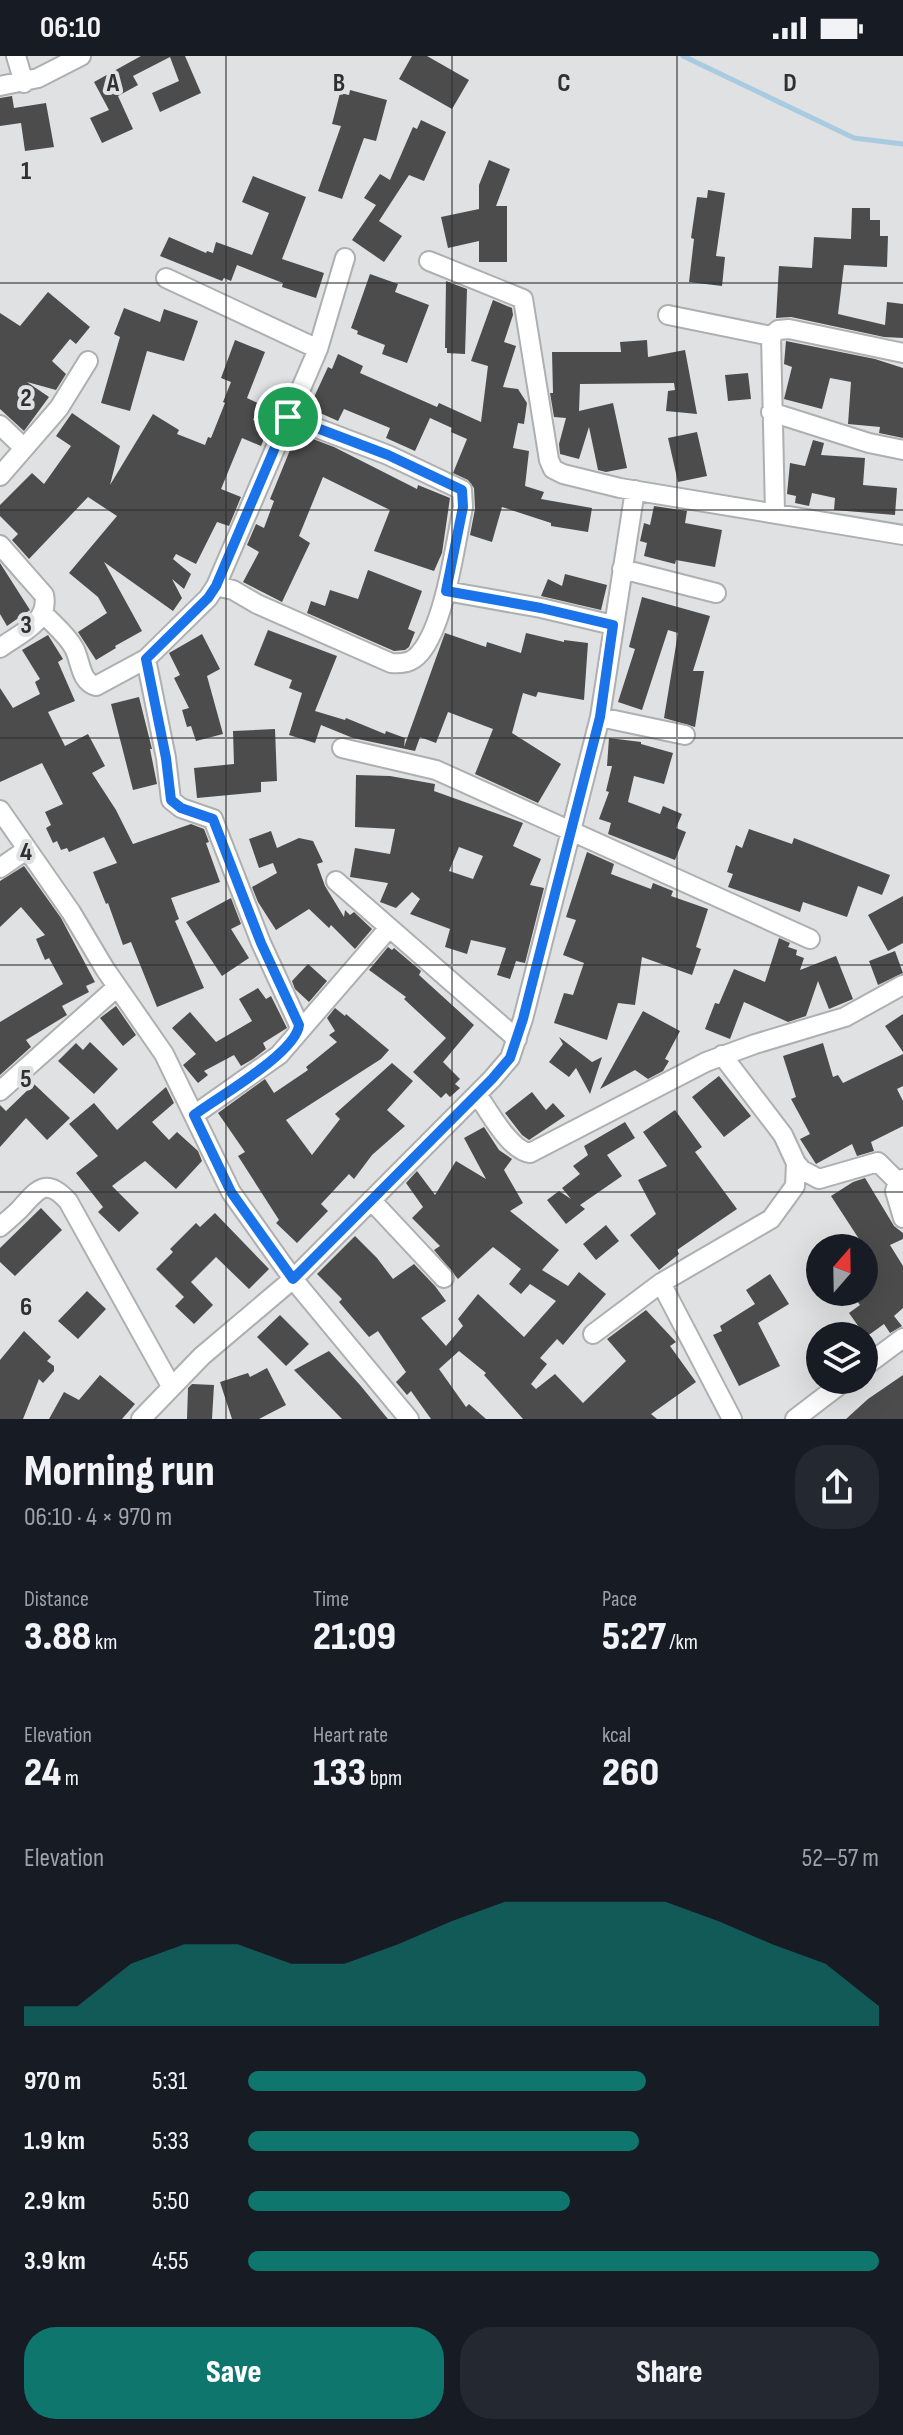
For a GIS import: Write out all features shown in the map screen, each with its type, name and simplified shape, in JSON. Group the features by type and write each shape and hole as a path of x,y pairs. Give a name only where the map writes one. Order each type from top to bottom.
{"street":[{"path":"16,56 24,83"},
{"path":"0,86 24,83 81,56"},
{"path":"0,545 44,595 45,619 74,648 84,677 92,686 102,685 146,659 208,598 216,586 318,349 345,258"},
{"path":"429,261 523,299 553,469 635,490 903,535"},
{"path":"166,278 318,349"},
{"path":"668,315 771,336"},
{"path":"775,512 771,336 778,330 789,329 903,353"},
{"path":"0,476 59,408 88,361"},
{"path":"771,412 869,443 903,450"},
{"path":"216,586 233,590 257,604 378,657 402,664 419,655 424,647 446,591 463,507 462,490 388,455 288,417"},
{"path":"0,425 24,448"},
{"path":"141,1419 171,1386 293,1279 387,1187 510,1058 600,717 635,490"},
{"path":"622,569 716,593"},
{"path":"446,591 613,625"},
{"path":"0,648 45,619"},
{"path":"146,659 166,758 171,800 181,808 213,819 261,943 296,1019 298,1033"},
{"path":"600,717 685,735"},
{"path":"342,748 436,770 810,939"},
{"path":"0,810 164,1054 231,1192 293,1279 409,1419"},
{"path":"0,868 26,850"},
{"path":"336,881 517,1039"},
{"path":"194,1115 279,1055 389,928"},
{"path":"477,1094 508,1139 523,1152 530,1153 722,1055 845,1017 903,985"},
{"path":"0,1091 117,987"},
{"path":"593,1334 661,1283 771,1219 795,1186 796,1163 783,1135 722,1055"},
{"path":"795,1186 878,1162 901,1181 895,1191 903,1218"},
{"path":"796,1163 819,1179"},
{"path":"0,1227 31,1194 49,1187 57,1189 68,1201 171,1386"},
{"path":"371,1200 444,1278"},
{"path":"661,1283 732,1419"},
{"path":"878,1357 902,1341"},
{"path":"795,1419 828,1394"}],"building":[{"path":"141,56 185,56 201,93 160,112 152,93 179,81 170,57 133,76 138,85 118,96 133,129 102,143 90,118 109,110 94,82"},
{"path":"412,56 427,56 469,80 452,109 399,79"},
{"path":"350,90 387,100 376,141 364,138 342,199 318,191 341,126 332,124 340,93 349,95"},
{"path":"12,96 14,108 46,103 54,147 25,151 21,123 0,126 0,98"},
{"path":"421,120 446,132 424,181 409,175 379,221 402,236 384,262 352,240 376,205 364,198 380,174 390,180 413,127 417,129"},
{"path":"489,160 510,169 496,206 507,206 507,262 479,262 479,241 448,248 441,217 479,209 479,185"},
{"path":"253,176 306,197 282,259 324,273 316,298 282,287 283,283 237,265 231,281 224,278 222,281 160,256 169,237 206,253 213,253 216,242 252,255 269,213 242,202"},
{"path":"708,190 725,193 716,256 725,257 722,286 689,282 697,197 707,198"},
{"path":"852,208 870,208 870,220 880,220 880,236 888,236 887,267 844,265 838,314 885,325 887,302 903,304 903,338 884,337 791,317 776,318 779,266 812,268 814,237 851,239"},
{"path":"370,274 398,284 395,292 429,305 407,363 382,354 385,345 357,334 358,331 351,328"},
{"path":"446,281 467,289 465,354 447,353 445,348"},
{"path":"48,292 90,327 76,344 70,339 52,361 66,374 56,390 27,382 49,397 24,431 0,409 0,313 20,326"},
{"path":"493,300 512,308 513,315 504,342 516,346 503,387 518,389 527,403 524,424 518,423 513,448 529,451 525,486 544,492 541,499 592,508 588,532 551,526 551,523 502,507 492,542 470,535 475,509 474,488 468,480 453,473 467,439 430,418 415,451 386,438 390,428 344,409 338,421 309,408 328,367 332,369 338,354 363,366 360,373 437,407 439,403 481,422 488,366 471,361"},
{"path":"124,308 160,322 164,309 198,321 184,361 147,351 130,411 101,403 120,337 114,334"},
{"path":"235,340 265,352 247,398 260,404 253,420 269,426 261,446 242,438 221,489 241,497 229,526 217,522 196,564 176,554 173,559 191,574 184,589 172,579 182,598 173,611 104,562 142,631 96,660 78,632 107,613 98,597 69,573 117,516 88,497 29,559 12,540 18,534 0,516 0,505 32,473 44,484 71,446 56,436 72,413 120,446 110,485 153,414 179,430 177,434 205,445 208,437 211,438 231,382 221,378"},
{"path":"647,340 648,357 685,350 697,414 666,411 668,391 675,390 674,383 580,384 579,411 613,403 627,468 606,472 598,470 589,427 579,459 560,454 559,444 566,418 554,417 550,393 553,393 552,352 621,352 620,342"},
{"path":"786,341 875,359 903,368 903,438 879,433 880,427 848,424 851,382 830,378 822,409 784,399 792,367 784,364"},
{"path":"748,373 751,399 728,401 725,375"},
{"path":"697,432 707,476 678,482 668,438"},
{"path":"297,433 334,447 417,489 418,485 450,498 442,553 434,571 374,551 390,510 323,477 299,536 310,543 282,602 243,582 259,552 247,545 256,524 264,528 274,501 270,499"},
{"path":"813,440 824,443 821,455 865,458 863,485 897,488 895,515 834,510 835,498 812,493 809,506 795,503 796,496 787,494 790,463 805,466"},
{"path":"654,506 687,511 685,523 722,530 715,567 676,560 675,564 644,556 647,543 640,541 644,523 650,525"},
{"path":"0,563 30,610 7,626 0,614"},
{"path":"368,570 422,591 408,629 415,632 405,650 394,651 307,613 311,601 325,606 330,590 358,599"},
{"path":"565,574 607,585 601,610 541,596 548,579 562,586"},
{"path":"642,597 710,616 693,671 704,671 695,727 664,718 678,633 668,630 642,710 618,702 635,649 629,647"},
{"path":"268,630 337,656 315,711 405,738 404,747 445,633 486,647 487,642 521,653 526,633 564,642 588,643 584,700 538,692 536,697 523,693 512,733 561,764 538,803 475,774 493,729 448,712 436,743 420,737 415,751 353,738 321,725 315,743 289,735 302,693 289,688 292,680 254,665"},
{"path":"202,634 220,669 207,676 223,734 196,741 191,726 187,727 182,710 189,708 174,678 180,675 169,653"},
{"path":"48,635 63,659 58,662 75,701 48,712 65,746 88,734 105,766 92,773 133,844 191,824 204,829 209,842 206,843 220,882 171,898 179,919 175,921 204,988 157,1007 131,942 123,945 93,872 117,863 104,837 69,852 67,848 61,850 57,841 53,843 46,828 51,825 45,812 63,804 42,763 0,782 0,688 13,708 40,694 35,682 40,679 22,650"},
{"path":"139,697 157,784 133,790 111,704"},
{"path":"275,729 277,781 261,782 261,792 197,798 194,768 234,764 233,731"},
{"path":"609,738 641,742 673,753 664,784 634,776 628,802 660,814 663,806 682,814 676,828 686,832 675,860 608,834 611,823 599,819 609,792 606,791 612,766 607,766"},
{"path":"356,775 390,776 435,784 434,791 523,823 513,846 541,859 530,885 544,888 525,963 516,961 510,979 497,975 506,948 471,940 467,954 445,947 450,929 410,914 420,899 412,892 396,908 380,902 388,883 350,877 355,848 390,854 395,829 355,827","holes":["459,847 483,856 473,879 449,871"]},
{"path":"749,829 792,844 794,838 890,875 882,895 858,886 847,917 803,902 800,912 728,887 733,874 727,872 736,845 742,848"},
{"path":"271,831 277,848 299,838 313,841 323,862 317,864 325,886 344,917 345,910 350,915 354,912 372,929 355,949 309,909 276,930 252,887 277,873 273,863 259,868 249,839"},
{"path":"587,852 614,864 611,874 651,889 653,883 673,891 671,896 708,909 696,947 701,949 692,975 642,957 635,1005 618,1003 607,1040 554,1023 564,993 573,995 584,963 563,955 576,920 566,917"},
{"path":"24,866 61,918 95,982 86,986 89,992 62,1006 67,1015 26,1040 31,1047 0,1075 0,1022 63,984 49,958 45,960 36,939 45,935 21,907 0,927 0,881"},
{"path":"903,896 903,943 888,951 868,915"},
{"path":"231,898 241,924 231,929 249,958 222,976 186,922"},
{"path":"779,938 790,943 788,947 797,950 796,955 804,958 800,970 836,956 853,999 829,1009 818,981 806,1016 788,1022 744,1002 730,1039 705,1029 734,969 765,982"},
{"path":"388,947 394,948 421,971 419,975 474,1025 443,1062 460,1079 455,1084 460,1088 450,1097 446,1093 441,1098 413,1072 446,1038 404,999 406,997 369,970"},
{"path":"895,951 903,973 878,985 869,961"},
{"path":"308,964 327,981 309,1002 295,989 292,981"},
{"path":"258,988 266,999 271,996 287,1028 263,1043 266,1049 253,1059 241,1066 234,1055 204,1071 208,1075 198,1083 183,1065 196,1054 172,1028 190,1012 216,1042 252,1021 239,999"},
{"path":"116,1006 136,1035 123,1046 100,1018"},
{"path":"335,1008 389,1050 381,1059 286,1120 312,1155 340,1119 335,1114 392,1063 413,1081 387,1110 405,1126 372,1155 354,1179 349,1174 321,1204 328,1211 297,1243 276,1223 279,1220 238,1156 245,1152 218,1113 265,1079 274,1093 308,1070 306,1067 337,1042 329,1035 335,1031 327,1018"},
{"path":"643,1011 680,1031 665,1059 669,1061 663,1071 648,1079 635,1070 600,1089"},
{"path":"903,1014 903,1052 885,1026"},
{"path":"559,1037 592,1062 602,1057 590,1094 576,1068 569,1077 549,1062 563,1044"},
{"path":"90,1042 118,1069 94,1094 58,1061 76,1043 83,1050"},
{"path":"823,1043 833,1077 838,1075 843,1083 903,1054 903,1086 897,1089 903,1101 903,1126 871,1142 874,1151 857,1156 852,1144 816,1164 800,1139 810,1134 791,1099 796,1097 783,1056"},
{"path":"719,1076 751,1116 724,1137 692,1097"},
{"path":"34,1084 70,1118 47,1140 26,1118 0,1147 0,1105 6,1111"},
{"path":"166,1087 174,1103 152,1122 169,1140 177,1132 198,1151 202,1161 176,1189 145,1161 112,1186 139,1213 119,1232 98,1212 103,1207 76,1173 98,1156 69,1124 94,1103 117,1130"},
{"path":"532,1092 546,1110 553,1103 565,1116 529,1140 505,1113"},
{"path":"675,1110 702,1147 695,1152 737,1209 677,1250 679,1254 659,1270 630,1235 656,1214 638,1180 667,1166 643,1132"},
{"path":"625,1122 635,1138 607,1155 622,1176 580,1205 585,1209 566,1224 547,1200 559,1191 571,1199 562,1188 580,1174 573,1166 588,1155 584,1146"},
{"path":"484,1127 499,1150 512,1159 504,1170 523,1203 510,1211 559,1250 542,1270 568,1286 579,1272 606,1294 563,1345 557,1339 540,1358 547,1364 531,1384 536,1389 555,1374 583,1403 626,1361 607,1339 646,1310 676,1342 670,1346 696,1382 651,1414 657,1419 523,1419 484,1375 486,1373 459,1351 439,1369 466,1407 469,1404 486,1419 431,1419 411,1391 407,1395 396,1382 406,1372 378,1331 369,1337 339,1302 342,1299 317,1274 355,1236 393,1279 414,1264 435,1286 446,1301 421,1318 446,1346 463,1326 458,1319 478,1294 524,1337 556,1301 530,1284 521,1294 509,1284 521,1269 493,1247 458,1279 434,1250 440,1246 412,1218 423,1207 406,1183 417,1171 435,1195 456,1161 486,1179 464,1138"},
{"path":"865,1178 894,1226 903,1233 903,1239 890,1245 903,1266 903,1308 894,1316 902,1326 890,1333 884,1324 878,1328 878,1322 855,1322 849,1313 859,1306 878,1306 878,1234 856,1234 831,1196"},
{"path":"41,1208 62,1230 15,1276 0,1262 0,1248"},
{"path":"215,1213 269,1269 249,1289 216,1257 191,1282 213,1305 194,1324 175,1306 184,1297 156,1269 173,1252 170,1249 196,1223 200,1227"},
{"path":"606,1225 619,1241 596,1260 583,1244"},
{"path":"770,1274 789,1304 758,1323 780,1366 739,1386 713,1335 722,1331 720,1326 755,1304 746,1290"},
{"path":"87,1291 106,1309 78,1339 58,1321"},
{"path":"280,1315 309,1344 286,1366 257,1337"},
{"path":"24,1331 51,1357 47,1361 54,1366 54,1371 43,1383 39,1379 23,1419 0,1419 0,1360"},
{"path":"329,1351 388,1419 342,1419 294,1370"},
{"path":"267,1368 286,1405 259,1419 232,1419 220,1382 248,1373 250,1377"},
{"path":"100,1375 135,1404 122,1419 49,1419 64,1392 79,1400"},
{"path":"903,1375 903,1419 846,1419 878,1394"},
{"path":"192,1384 214,1385 212,1419 187,1419 188,1388"}],"waterway":[{"path":"683,56 854,138 903,144"}],"route":[{"path":"288,417 388,455 462,490 463,507 446,591 613,625 600,717 523,1019 510,1058 387,1187 293,1279 231,1192 194,1115 279,1055 293,1042 299,1025 261,943 213,819 181,808 171,800 166,758 146,659 208,598 216,586 288,417"}]}
